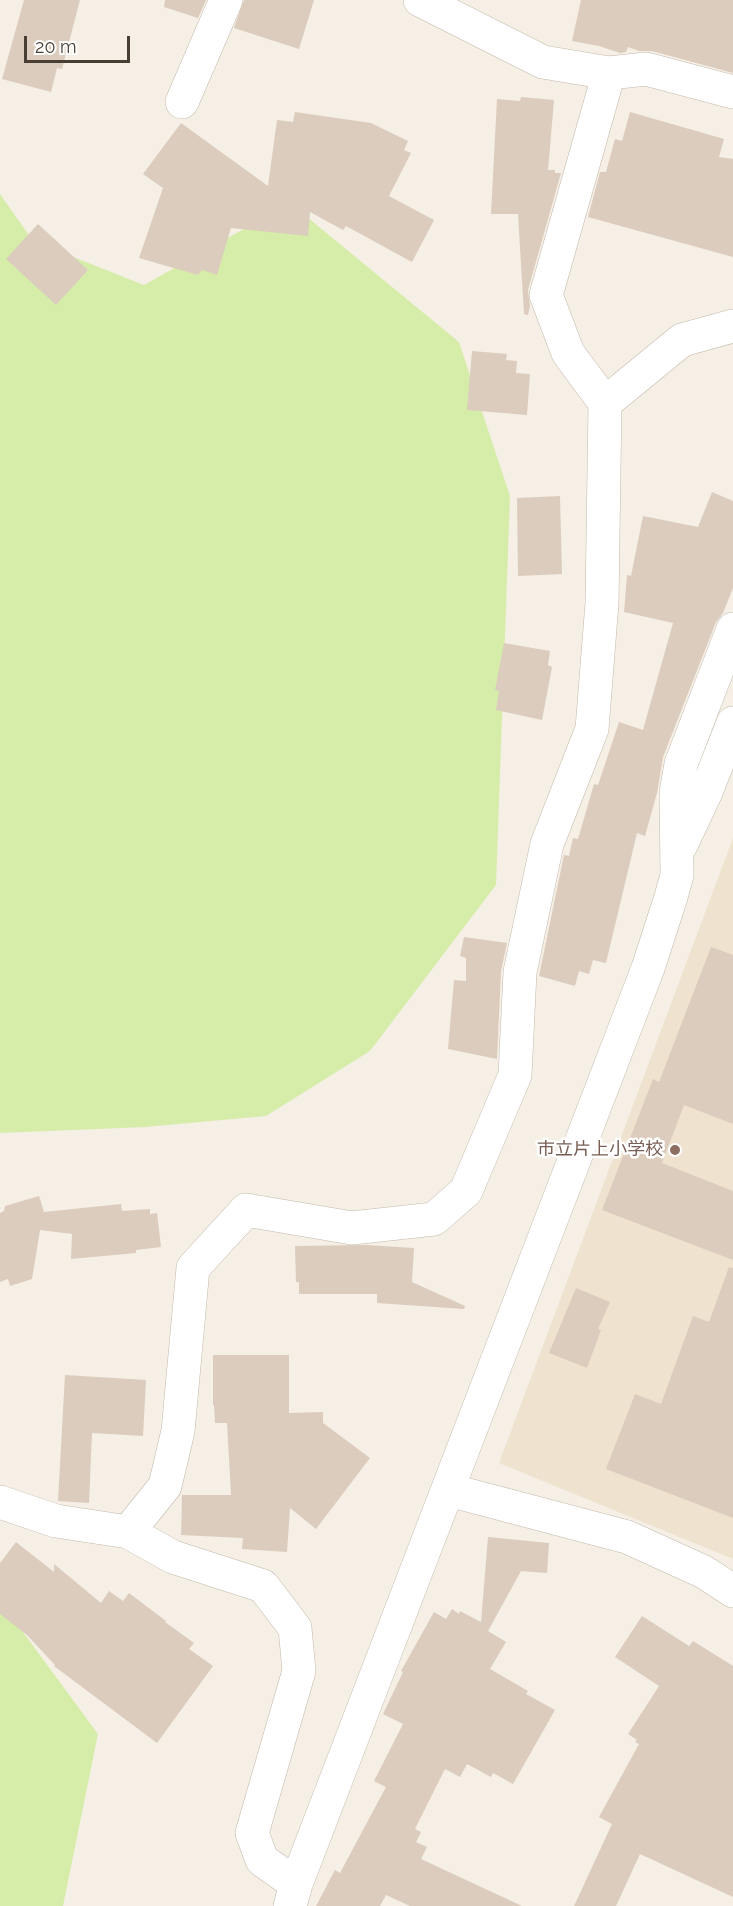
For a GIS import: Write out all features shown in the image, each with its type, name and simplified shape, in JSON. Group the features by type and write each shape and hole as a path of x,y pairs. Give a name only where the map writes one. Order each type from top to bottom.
{"street":[{"path":"182,102 226,0"},
{"path":"420,0 543,62 609,73 646,69 723,87 733,92"},
{"path":"128,1532 165,1486 178,1431 193,1268 246,1210 352,1228 434,1219 466,1191 515,1075 520,972 547,844 592,729 603,603 605,403 568,353 546,295 609,73"},
{"path":"605,403 682,340 733,326"},
{"path":"0,1502 56,1521 128,1532 173,1557 263,1586 295,1628 299,1671 252,1833 262,1860 293,1895 648,968 677,875 676,792 681,764 733,629"},
{"path":"678,852 706,792 733,723"},
{"path":"449,1490 627,1537 704,1572 733,1591"}],"shaded area":[{"name":"市立片上小学校","path":"733,838 733,1559 499,1463"}],"green space":[{"path":"0,194 33,241 144,285 290,203 459,342 510,496 496,885 370,1051 266,1116 145,1127 0,1133"},
{"path":"0,1601 98,1734 63,1906 0,1906"}],"building":[{"path":"24,0 80,0 62,69 57,68 51,92 2,79"},
{"path":"165,0 206,0 198,18 164,7"},
{"path":"244,0 314,0 299,49 234,28"},
{"path":"581,0 733,0 733,73 652,51 639,51 628,47 626,52 620,53 572,41"},
{"path":"521,97 554,100 548,170 561,173 528,290 530,306 528,315 524,314 518,214 491,214 497,99 520,101"},
{"path":"295,112 371,123 408,141 404,150 411,153 389,196 434,220 412,262 346,226 343,230 310,212 308,236 231,228 217,275 202,270 198,275 139,258 163,188 143,174 181,123 268,186 277,120 293,122"},
{"path":"630,112 724,139 719,157 733,159 733,257 588,217 600,172 606,172 615,139 622,141"},
{"path":"38,224 88,270 56,305 6,259"},
{"path":"472,351 507,354 506,360 517,361 516,373 530,374 527,415 467,410"},
{"path":"712,492 733,501 733,588 723,613 716,622 663,757 657,793 645,836 637,833 606,963 593,960 589,974 579,971 575,986 539,976 564,855 569,856 573,838 578,839 594,784 598,785 619,722 643,730 673,623 624,612 627,575 631,576 643,516 698,527"},
{"path":"560,496 562,574 518,576 517,498"},
{"path":"504,643 550,651 548,665 552,667 542,720 496,710 499,691 495,690"},
{"path":"464,937 507,943 501,971 497,1059 448,1049 454,980 466,981 466,958 460,956"},
{"path":"711,947 733,955 733,1124 684,1105 662,1163 733,1191 733,1260 602,1210 653,1079 659,1082"},
{"path":"39,1196 44,1212 121,1204 122,1211 150,1209 150,1214 157,1213 161,1247 136,1250 136,1253 71,1259 72,1234 40,1230 32,1279 10,1286 8,1279 0,1282 0,1213 4,1211 5,1206"},
{"path":"366,1245 414,1248 412,1282 465,1306 464,1309 377,1303 377,1294 299,1294 299,1282 296,1282 295,1246"},
{"path":"729,1267 733,1268 733,1518 606,1469 635,1394 661,1404 693,1316 709,1322"},
{"path":"576,1288 610,1302 598,1329 601,1330 587,1368 549,1353"},
{"path":"213,1355 289,1355 289,1413 323,1412 323,1423 370,1458 316,1529 290,1508 287,1552 242,1549 243,1538 181,1535 182,1495 231,1495 227,1423 215,1423"},
{"path":"65,1375 146,1380 143,1436 92,1433 89,1503 58,1501"},
{"path":"488,1537 549,1543 547,1573 521,1571 488,1631 506,1642 490,1669 528,1691 526,1694 555,1710 513,1784 493,1773 491,1777 467,1764 460,1777 445,1769 415,1829 421,1832 416,1842 427,1847 421,1859 522,1906 410,1906 386,1895 380,1906 316,1906 335,1870 340,1873 386,1787 374,1781 403,1724 383,1714 403,1672 401,1671 434,1612 446,1619 452,1609 481,1622"},
{"path":"16,1542 54,1572 54,1564 101,1603 109,1591 123,1601 129,1593 194,1643 189,1649 213,1666 157,1743 54,1666 27,1635 0,1614 0,1563"},
{"path":"642,1616 689,1646 693,1641 733,1666 733,1897 640,1854 616,1906 574,1906 612,1824 599,1817 639,1744 628,1734 659,1686 615,1657"}],"place":[{"name":"市立片上小学校","path":"675,1150"}]}
